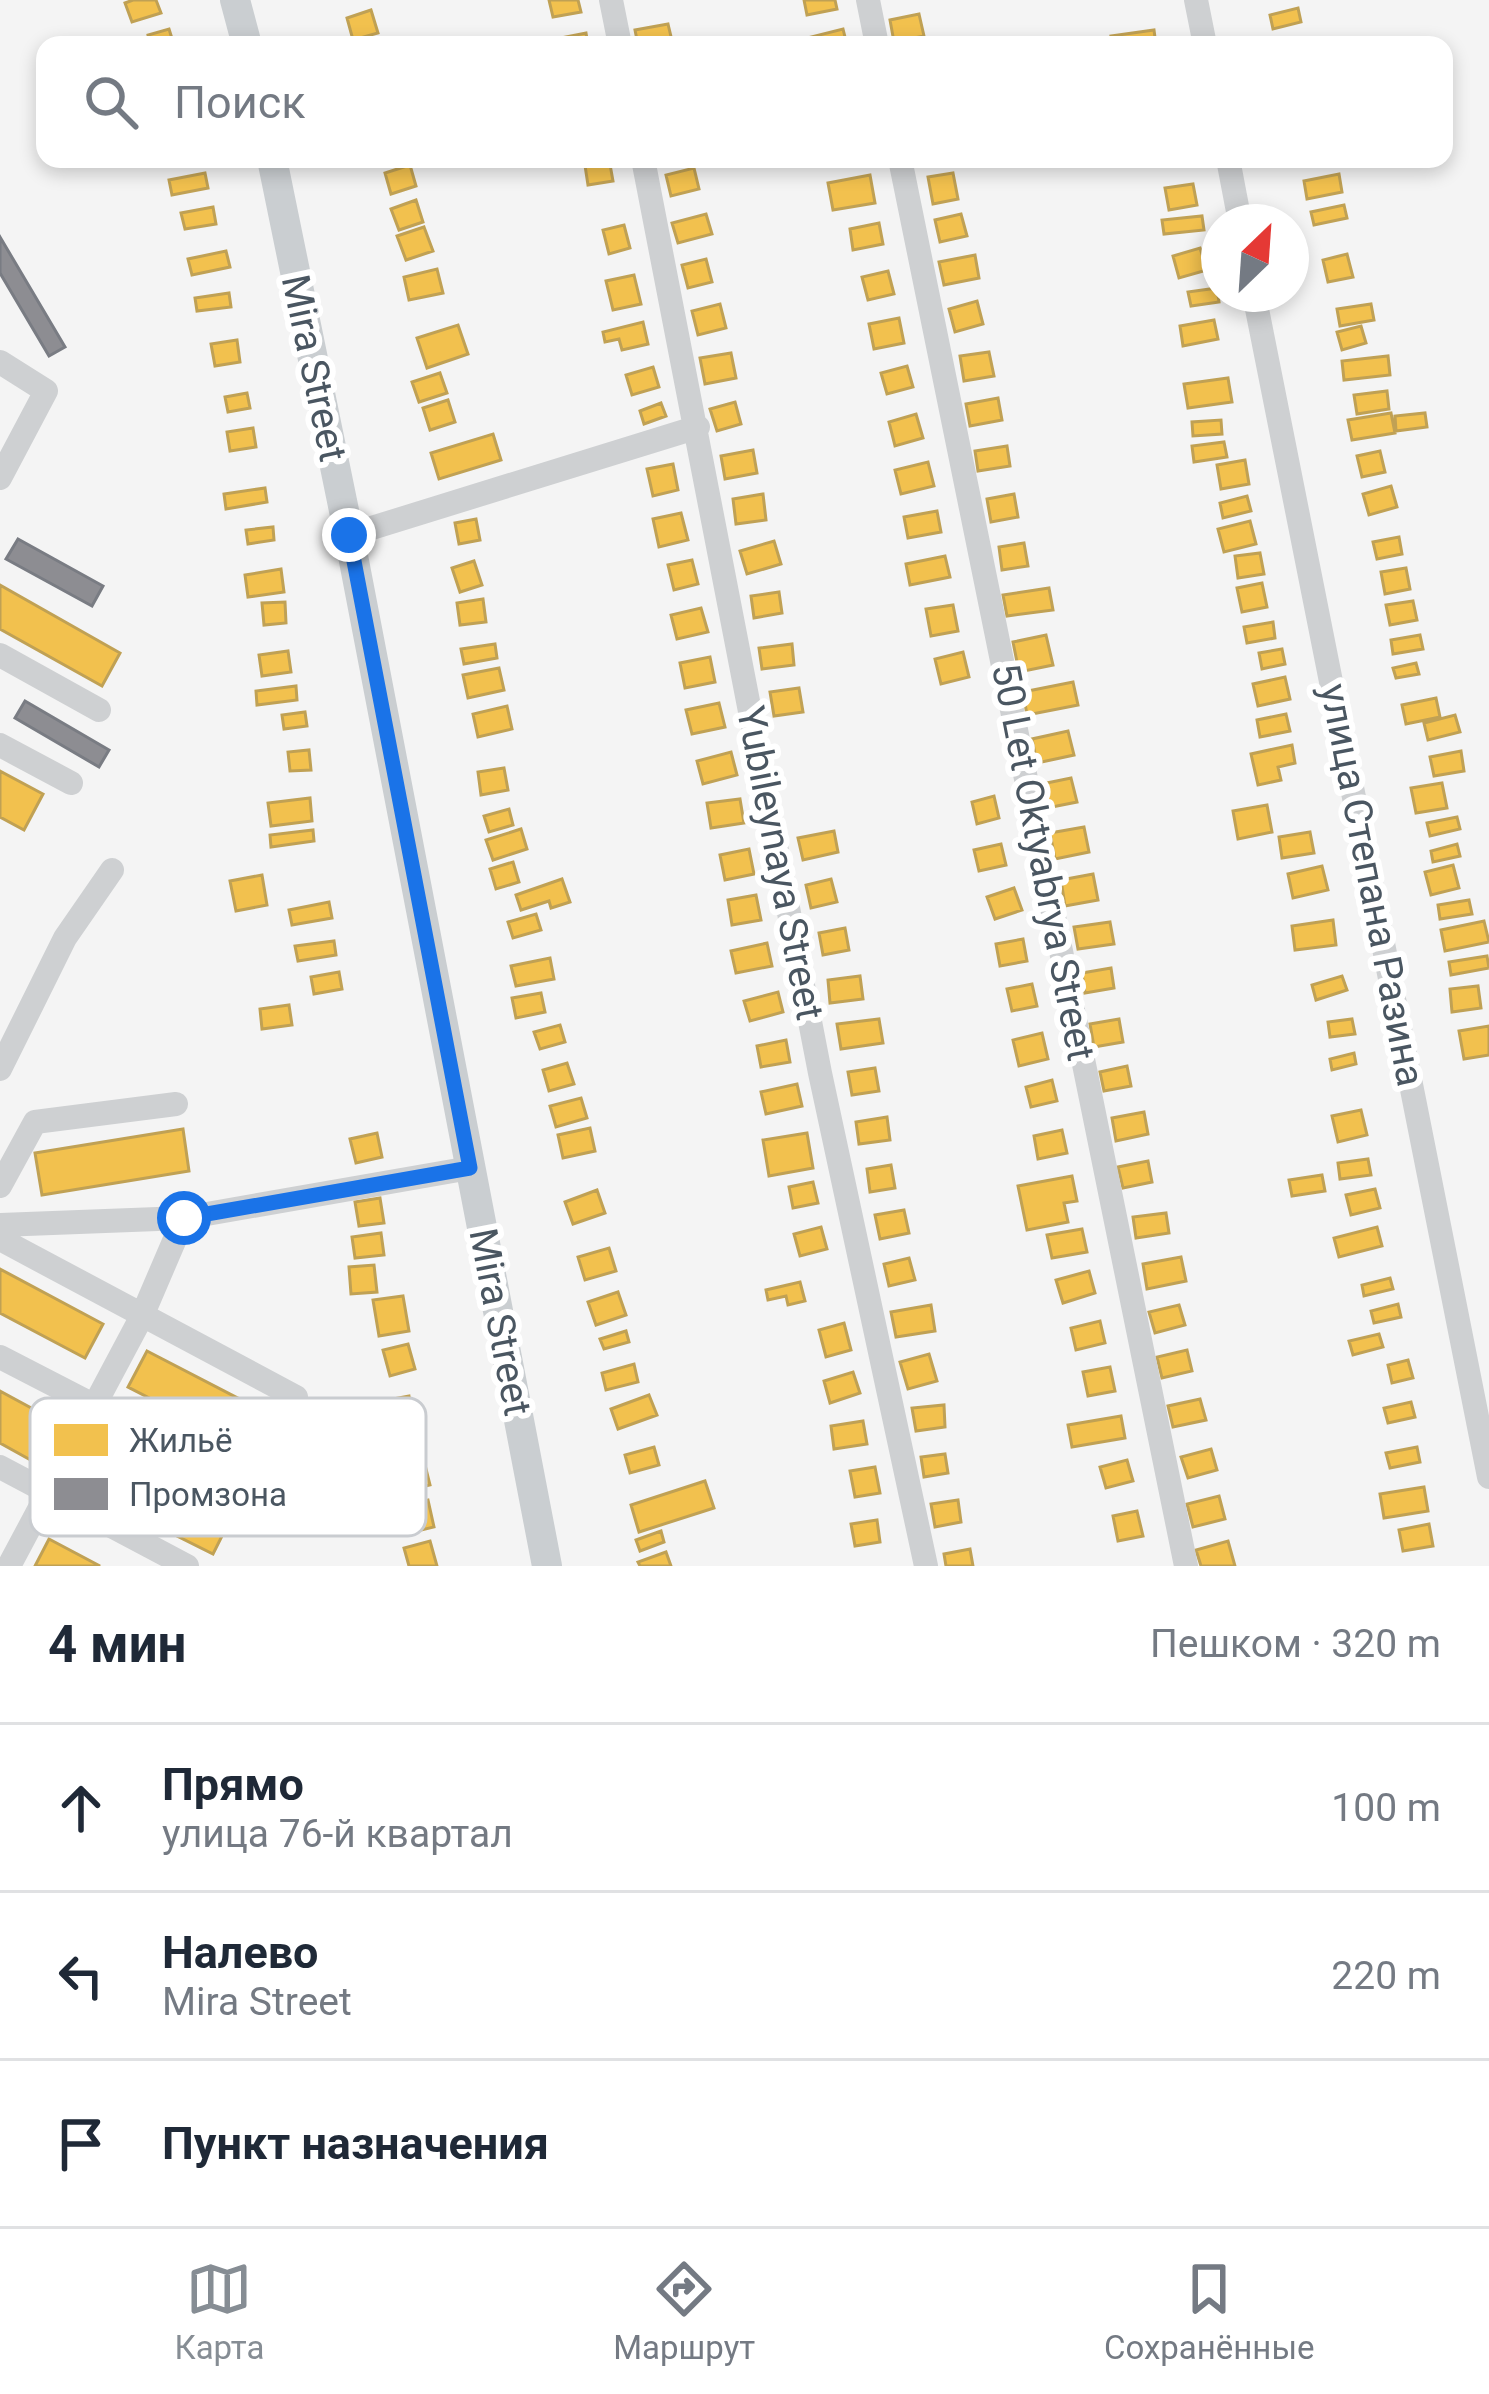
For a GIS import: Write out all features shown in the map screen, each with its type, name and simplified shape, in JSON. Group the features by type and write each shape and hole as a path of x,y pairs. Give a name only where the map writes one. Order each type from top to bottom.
{"main road":[{"path":"235,0 245,36"},
{"name":"Mira Street","path":"274,168 548,1566"}],"street":[{"path":"611,0 618,36"},
{"path":"868,0 875,36"},
{"path":"1196,0 1203,36"},
{"name":"Yubileynaya Street","path":"645,168 820,1073 926,1566"},
{"name":"50 Let Oktyabrya Street","path":"902,168 1186,1566"},
{"path":"1230,168 1237,204"},
{"name":"улица Степана Разина","path":"1258,312 1489,1477"},
{"path":"0,362 46,391 0,478"},
{"path":"349,535 698,427"},
{"path":"0,655 99,710"},
{"path":"0,745 70,783"},
{"path":"0,1069 65,938 112,870"},
{"path":"0,1186 35,1122 176,1104"},
{"path":"0,1226 184,1218 470,1168"},
{"path":"98,1398 142,1316 184,1218"},
{"path":"0,1240 296,1397"},
{"path":"0,1357 79,1398"},
{"path":"0,1467 30,1483"},
{"path":"9,1566 30,1526"},
{"path":"131,1536 187,1566"}],"building: Жильё":[{"path":"156,0 161,13 132,22 125,3"},
{"path":"549,0 578,0 581,12 553,17"},
{"path":"804,0 835,0 837,9 807,15"},
{"path":"1298,8 1301,22 1273,29 1270,15"},
{"path":"371,10 378,33 352,36 347,18"},
{"path":"919,14 924,36 893,36 890,20"},
{"path":"668,24 671,36 636,36 635,30"},
{"path":"169,29 171,36 148,36"},
{"path":"843,29 845,36 815,36"},
{"path":"1154,30 1155,36 1111,36"},
{"path":"411,168 416,186 391,194 385,173"},
{"path":"585,168 611,168 613,181 588,185"},
{"path":"694,168 699,189 671,196 666,175"},
{"path":"205,173 208,188 172,195 169,180"},
{"path":"953,173 958,199 933,204 928,177"},
{"path":"1339,174 1342,192 1307,199 1304,181"},
{"path":"870,175 875,203 833,210 828,183"},
{"path":"1193,184 1197,205 1169,210 1165,188"},
{"path":"416,200 423,222 399,230 391,209"},
{"path":"1344,205 1347,218 1314,225 1311,212"},
{"path":"213,207 216,224 185,229 181,213"},
{"path":"706,214 712,234 678,243 672,223"},
{"path":"961,214 967,236 940,242 935,220"},
{"path":"1201,216 1201,230 1164,234 1162,220"},
{"path":"879,223 883,244 853,250 850,229"},
{"path":"624,225 630,248 609,254 603,230"},
{"path":"424,227 433,251 406,260 397,236"},
{"path":"1200,248 1201,272 1179,278 1173,256"},
{"path":"226,251 230,267 192,275 188,259"},
{"path":"1347,254 1353,277 1328,282 1323,260"},
{"path":"975,255 979,278 944,285 939,262"},
{"path":"706,259 712,282 688,288 682,265"},
{"path":"437,269 443,293 409,300 404,277"},
{"path":"888,271 894,294 868,300 862,277"},
{"path":"634,275 641,304 613,310 606,281"},
{"path":"1201,290 1201,305 1191,306 1188,292"},
{"path":"229,293 231,307 197,311 195,298"},
{"path":"977,301 983,324 955,332 949,309"},
{"path":"720,304 726,328 698,335 692,311"},
{"path":"1371,304 1374,320 1340,326 1337,309"},
{"path":"899,318 904,343 874,349 869,324"},
{"path":"1214,320 1218,339 1183,346 1180,326"},
{"path":"643,322 648,344 622,350 619,339 605,342 603,332"},
{"path":"458,325 468,354 427,368 417,338"},
{"path":"1361,326 1366,343 1342,350 1337,332"},
{"path":"237,340 240,362 215,366 211,344"},
{"path":"989,352 994,376 964,381 960,356"},
{"path":"731,353 736,378 705,384 700,358"},
{"path":"1388,356 1390,375 1344,380 1342,361"},
{"path":"907,366 913,387 887,394 881,373"},
{"path":"653,367 659,387 632,395 626,375"},
{"path":"440,373 447,393 419,402 412,382"},
{"path":"1228,378 1232,402 1188,408 1184,384"},
{"path":"1387,391 1389,409 1357,414 1354,395"},
{"path":"247,393 250,408 228,412 225,397"},
{"path":"998,398 1002,420 970,426 966,404"},
{"path":"448,400 455,422 430,430 423,408"},
{"path":"735,402 741,424 717,431 710,409"},
{"path":"661,403 666,416 644,424 640,411"},
{"path":"1391,413 1395,433 1352,440 1348,420"},
{"path":"1425,413 1427,427 1396,431 1395,416"},
{"path":"916,414 923,438 895,446 889,422"},
{"path":"1221,420 1222,434 1193,436 1192,422"},
{"path":"253,428 256,447 230,451 227,432"},
{"path":"493,434 501,460 439,479 431,453"},
{"path":"1224,442 1227,457 1194,462 1192,446"},
{"path":"1007,446 1010,466 978,471 975,451"},
{"path":"753,450 757,473 725,479 721,456"},
{"path":"1380,451 1385,472 1362,477 1357,456"},
{"path":"1245,460 1249,484 1221,489 1217,465"},
{"path":"928,462 934,486 901,494 895,470"},
{"path":"673,464 678,490 653,496 647,469"},
{"path":"1391,486 1397,507 1369,515 1363,494"},
{"path":"265,488 267,502 226,509 224,494"},
{"path":"763,494 766,520 736,524 733,499"},
{"path":"1014,494 1018,517 991,522 987,499"},
{"path":"1247,496 1251,511 1223,518 1220,503"},
{"path":"937,511 941,532 908,538 904,517"},
{"path":"681,513 688,540 659,547 653,519"},
{"path":"476,519 480,540 459,544 455,523"},
{"path":"1250,521 1256,544 1224,552 1218,529"},
{"path":"273,527 274,540 248,544 246,530"},
{"path":"1399,537 1402,554 1377,559 1373,542"},
{"path":"774,541 781,564 747,574 740,551"},
{"path":"1024,543 1028,566 1002,570 999,547"},
{"path":"1260,553 1264,574 1238,578 1235,556"},
{"path":"945,556 950,577 910,585 906,564"},
{"path":"692,560 698,584 674,590 668,565"},
{"path":"474,561 482,585 460,592 452,568"},
{"path":"1406,568 1410,589 1385,594 1381,572"},
{"path":"281,569 284,592 248,597 245,575"},
{"path":"1262,583 1267,607 1242,612 1237,588"},
{"path":"0,585 120,653 102,686 0,629"},
{"path":"1049,588 1053,610 1007,616 1003,595"},
{"path":"779,592 782,613 754,618 751,596"},
{"path":"483,599 486,622 460,625 457,603"},
{"path":"1413,601 1417,620 1390,625 1386,605"},
{"path":"285,602 286,623 264,625 262,603"},
{"path":"953,605 958,631 931,636 926,609"},
{"path":"701,608 708,632 677,639 671,615"},
{"path":"1273,622 1275,638 1247,643 1244,627"},
{"path":"1046,635 1053,665 1019,672 1013,642"},
{"path":"1420,635 1423,649 1393,654 1391,640"},
{"path":"495,644 497,658 464,664 461,649"},
{"path":"792,644 794,665 762,669 759,648"},
{"path":"1282,649 1285,664 1262,669 1259,653"},
{"path":"288,651 291,672 262,676 259,655"},
{"path":"963,652 969,677 941,684 935,659"},
{"path":"710,657 715,682 685,688 680,663"},
{"path":"1416,663 1419,674 1396,678 1393,668"},
{"path":"499,668 504,690 468,698 463,675"},
{"path":"1285,677 1290,699 1258,706 1253,684"},
{"path":"1073,682 1078,705 1027,715 1023,692"},
{"path":"296,686 297,700 257,705 256,691"},
{"path":"799,688 803,712 774,716 770,692"},
{"path":"1436,698 1440,717 1406,724 1402,705"},
{"path":"719,703 725,727 692,734 686,710"},
{"path":"507,706 512,729 478,737 473,714"},
{"path":"305,712 307,726 284,729 282,715"},
{"path":"1286,714 1290,731 1260,737 1257,720"},
{"path":"1455,715 1460,732 1428,740 1424,723"},
{"path":"1068,731 1074,755 1037,763 1032,739"},
{"path":"1292,745 1295,763 1278,767 1281,780 1258,785 1251,754"},
{"path":"309,750 311,770 290,771 288,752"},
{"path":"1461,751 1464,771 1434,776 1430,757"},
{"path":"731,752 737,775 703,784 697,761"},
{"path":"504,768 508,790 481,795 478,772"},
{"path":"0,771 43,794 24,830 0,817"},
{"path":"1071,778 1077,802 1047,808 1042,784"},
{"path":"1442,783 1447,808 1416,813 1411,788"},
{"path":"994,796 999,818 977,824 972,802"},
{"path":"310,798 312,821 271,826 268,803"},
{"path":"740,799 744,823 711,828 707,803"},
{"path":"1267,805 1272,832 1238,839 1233,811"},
{"path":"509,809 513,825 489,832 484,816"},
{"path":"1457,817 1460,829 1430,836 1427,823"},
{"path":"1084,827 1089,852 1055,859 1050,833"},
{"path":"521,829 527,849 493,860 486,840"},
{"path":"313,830 314,841 271,847 270,835"},
{"path":"834,831 838,852 803,860 798,838"},
{"path":"1310,832 1314,853 1282,858 1279,837"},
{"path":"1001,844 1006,865 979,871 974,850"},
{"path":"1457,844 1460,856 1433,862 1431,851"},
{"path":"749,849 754,874 725,880 720,855"},
{"path":"513,862 519,882 496,889 490,869"},
{"path":"1453,865 1459,888 1431,895 1425,872"},
{"path":"1322,866 1328,890 1293,898 1288,874"},
{"path":"1093,874 1098,900 1065,906 1061,880"},
{"path":"262,875 267,905 236,911 230,881"},
{"path":"562,879 570,902 551,908 549,901 521,910 516,895"},
{"path":"831,879 837,902 811,908 806,885"},
{"path":"1014,888 1022,910 995,919 987,897"},
{"path":"756,895 761,920 732,925 728,900"},
{"path":"1469,900 1472,914 1440,919 1438,905"},
{"path":"329,902 332,918 292,925 289,910"},
{"path":"536,914 541,930 513,938 508,922"},
{"path":"1333,920 1336,945 1295,950 1292,926"},
{"path":"1484,921 1489,942 1445,951 1441,930"},
{"path":"1110,922 1114,944 1078,949 1074,927"},
{"path":"845,928 849,950 823,955 819,933"},
{"path":"1023,939 1027,961 1000,966 996,944"},
{"path":"334,941 336,955 298,961 295,946"},
{"path":"767,943 772,966 736,973 731,951"},
{"path":"1487,956 1489,968 1451,975 1449,962"},
{"path":"550,958 554,979 516,986 511,966"},
{"path":"1111,968 1114,988 1085,993 1082,973"},
{"path":"339,972 342,989 314,994 311,977"},
{"path":"860,976 863,999 830,1003 828,980"},
{"path":"1342,976 1347,990 1316,1000 1312,985"},
{"path":"1032,984 1037,1006 1012,1011 1007,989"},
{"path":"1478,986 1481,1008 1452,1012 1450,989"},
{"path":"778,992 783,1012 750,1021 744,1001"},
{"path":"541,993 545,1012 516,1018 512,998"},
{"path":"289,1005 292,1025 262,1029 260,1009"},
{"path":"879,1019 883,1043 841,1049 837,1024"},
{"path":"1119,1019 1123,1042 1094,1047 1090,1024"},
{"path":"1352,1019 1355,1034 1330,1037 1328,1022"},
{"path":"560,1025 565,1042 540,1049 534,1032"},
{"path":"1489,1026 1489,1055 1464,1059 1459,1031"},
{"path":"1042,1033 1048,1059 1019,1066 1013,1040"},
{"path":"786,1040 790,1062 761,1067 757,1046"},
{"path":"1354,1053 1356,1064 1332,1070 1330,1059"},
{"path":"567,1063 574,1084 549,1091 543,1070"},
{"path":"1127,1066 1131,1086 1104,1091 1100,1072"},
{"path":"875,1068 879,1091 852,1095 848,1072"},
{"path":"1052,1080 1057,1101 1031,1107 1026,1087"},
{"path":"797,1084 802,1106 766,1114 761,1092"},
{"path":"581,1098 587,1118 556,1127 550,1106"},
{"path":"1361,1110 1367,1135 1338,1142 1332,1116"},
{"path":"1144,1112 1148,1134 1116,1141 1112,1118"},
{"path":"887,1117 890,1140 859,1144 856,1122"},
{"path":"590,1128 595,1151 563,1158 558,1135"},
{"path":"183,1129 189,1171 42,1195 35,1153"},
{"path":"1062,1130 1067,1153 1038,1159 1034,1136"},
{"path":"377,1133 382,1157 356,1163 350,1139"},
{"path":"807,1133 813,1168 769,1176 763,1140"},
{"path":"1368,1159 1371,1175 1340,1179 1338,1163"},
{"path":"1148,1161 1152,1182 1123,1188 1118,1167"},
{"path":"891,1165 895,1188 870,1192 867,1169"},
{"path":"1322,1175 1325,1191 1292,1196 1289,1180"},
{"path":"1072,1176 1077,1201 1064,1203 1068,1222 1027,1230 1018,1186"},
{"path":"813,1182 818,1203 793,1208 789,1187"},
{"path":"1375,1189 1380,1208 1351,1215 1346,1195"},
{"path":"597,1190 605,1213 573,1224 565,1202"},
{"path":"380,1198 384,1223 359,1226 355,1202"},
{"path":"904,1210 909,1233 880,1239 875,1215"},
{"path":"1166,1213 1169,1233 1136,1238 1133,1217"},
{"path":"821,1227 827,1249 800,1256 794,1234"},
{"path":"1377,1227 1382,1246 1339,1257 1334,1238"},
{"path":"1082,1229 1087,1252 1052,1258 1047,1235"},
{"path":"381,1233 384,1255 355,1258 352,1237"},
{"path":"609,1248 616,1271 585,1280 578,1257"},
{"path":"1181,1257 1186,1281 1147,1289 1143,1264"},
{"path":"909,1258 915,1280 889,1286 884,1264"},
{"path":"374,1265 377,1292 351,1294 349,1267"},
{"path":"0,1269 103,1324 85,1358 0,1313"},
{"path":"1089,1271 1095,1293 1063,1303 1056,1280"},
{"path":"1390,1278 1393,1289 1364,1296 1362,1285"},
{"path":"800,1282 805,1301 788,1305 786,1296 768,1300 766,1290"},
{"path":"618,1292 626,1315 596,1325 588,1302"},
{"path":"403,1296 409,1331 379,1336 373,1300"},
{"path":"1398,1304 1401,1317 1374,1323 1371,1311"},
{"path":"931,1305 935,1331 896,1337 891,1312"},
{"path":"1179,1305 1185,1325 1155,1333 1149,1312"},
{"path":"1100,1321 1105,1343 1076,1350 1071,1328"},
{"path":"844,1323 851,1350 826,1357 819,1330"},
{"path":"626,1331 629,1342 604,1349 600,1339"},
{"path":"1379,1334 1383,1347 1353,1355 1349,1341"},
{"path":"408,1344 415,1369 390,1376 383,1350"},
{"path":"1187,1350 1192,1371 1162,1378 1157,1357"},
{"path":"147,1351 238,1398 149,1398 128,1387"},
{"path":"929,1354 937,1381 908,1389 900,1362"},
{"path":"1408,1360 1413,1378 1392,1383 1388,1365"},
{"path":"634,1364 638,1382 606,1390 602,1373"},
{"path":"1110,1367 1115,1391 1088,1396 1083,1372"},
{"path":"853,1372 860,1393 830,1403 824,1381"},
{"path":"0,1391 30,1407 30,1460 0,1443"},
{"path":"649,1395 657,1415 618,1429 611,1409"},
{"path":"1200,1399 1206,1420 1173,1427 1168,1406"},
{"path":"1411,1402 1415,1417 1388,1423 1384,1408"},
{"path":"944,1405 945,1427 916,1431 912,1408"},
{"path":"1121,1416 1125,1438 1072,1447 1068,1425"},
{"path":"863,1421 867,1444 834,1449 831,1426"},
{"path":"654,1447 659,1465 630,1473 625,1455"},
{"path":"1417,1447 1420,1462 1390,1468 1386,1453"},
{"path":"1211,1449 1217,1470 1188,1478 1181,1457"},
{"path":"945,1454 948,1473 924,1477 921,1457"},
{"path":"1127,1460 1133,1481 1106,1488 1100,1467"},
{"path":"875,1467 880,1493 855,1497 850,1471"},
{"path":"705,1481 714,1508 639,1532 631,1505"},
{"path":"1424,1487 1428,1511 1384,1518 1380,1494"},
{"path":"1219,1496 1225,1519 1193,1527 1187,1504"},
{"path":"426,1500 434,1527 426,1529"},
{"path":"958,1500 961,1522 935,1527 931,1504"},
{"path":"1137,1511 1143,1536 1118,1541 1113,1516"},
{"path":"877,1520 880,1542 855,1546 851,1524"},
{"path":"1429,1524 1433,1546 1403,1551 1399,1530"},
{"path":"661,1531 664,1542 640,1551 636,1540"},
{"path":"177,1536 222,1536 213,1554"},
{"path":"49,1539 100,1566 35,1566"},
{"path":"430,1541 437,1566 409,1566 404,1548"},
{"path":"1228,1541 1235,1566 1201,1566 1196,1550"},
{"path":"970,1549 973,1566 946,1566 944,1554"},
{"path":"666,1552 671,1566 640,1566 638,1562"}],"building: Промзона":[{"path":"0,237 65,347 49,356 0,273"},
{"path":"18,539 103,586 92,606 6,559"},
{"path":"25,701 109,750 99,767 15,718"}],"route":[{"path":"184,1218 470,1168 349,535"}]}
